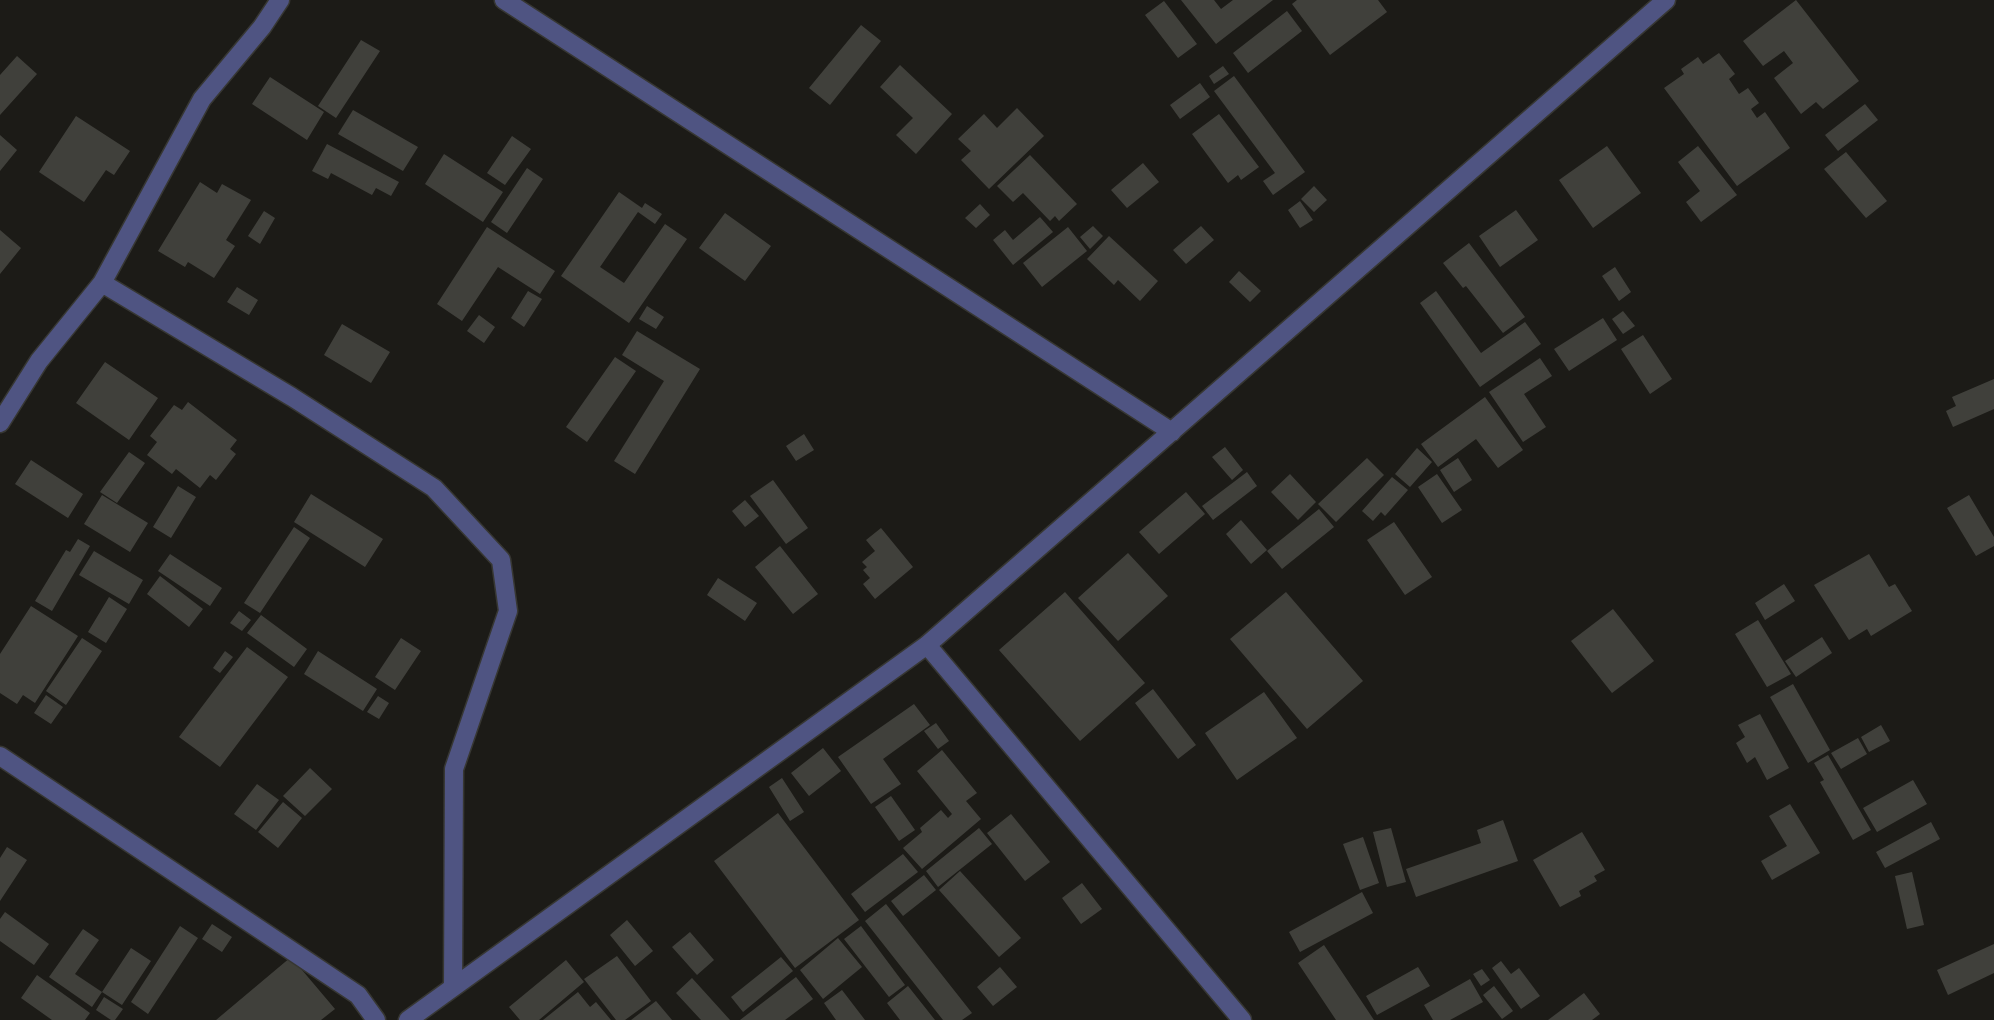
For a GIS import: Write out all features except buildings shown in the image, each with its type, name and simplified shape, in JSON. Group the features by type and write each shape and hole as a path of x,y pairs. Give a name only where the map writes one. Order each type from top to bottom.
{"street":[{"path":"0,423 39,361 102,283 202,99 262,27 280,0"},
{"path":"504,0 1172,432"},
{"path":"408,1020 927,645 1666,0"},
{"path":"102,283 292,397 434,488 501,560 508,611 454,769 453,987"},
{"path":"927,645 1242,1020"},
{"path":"0,756 358,995 376,1020"}]}
